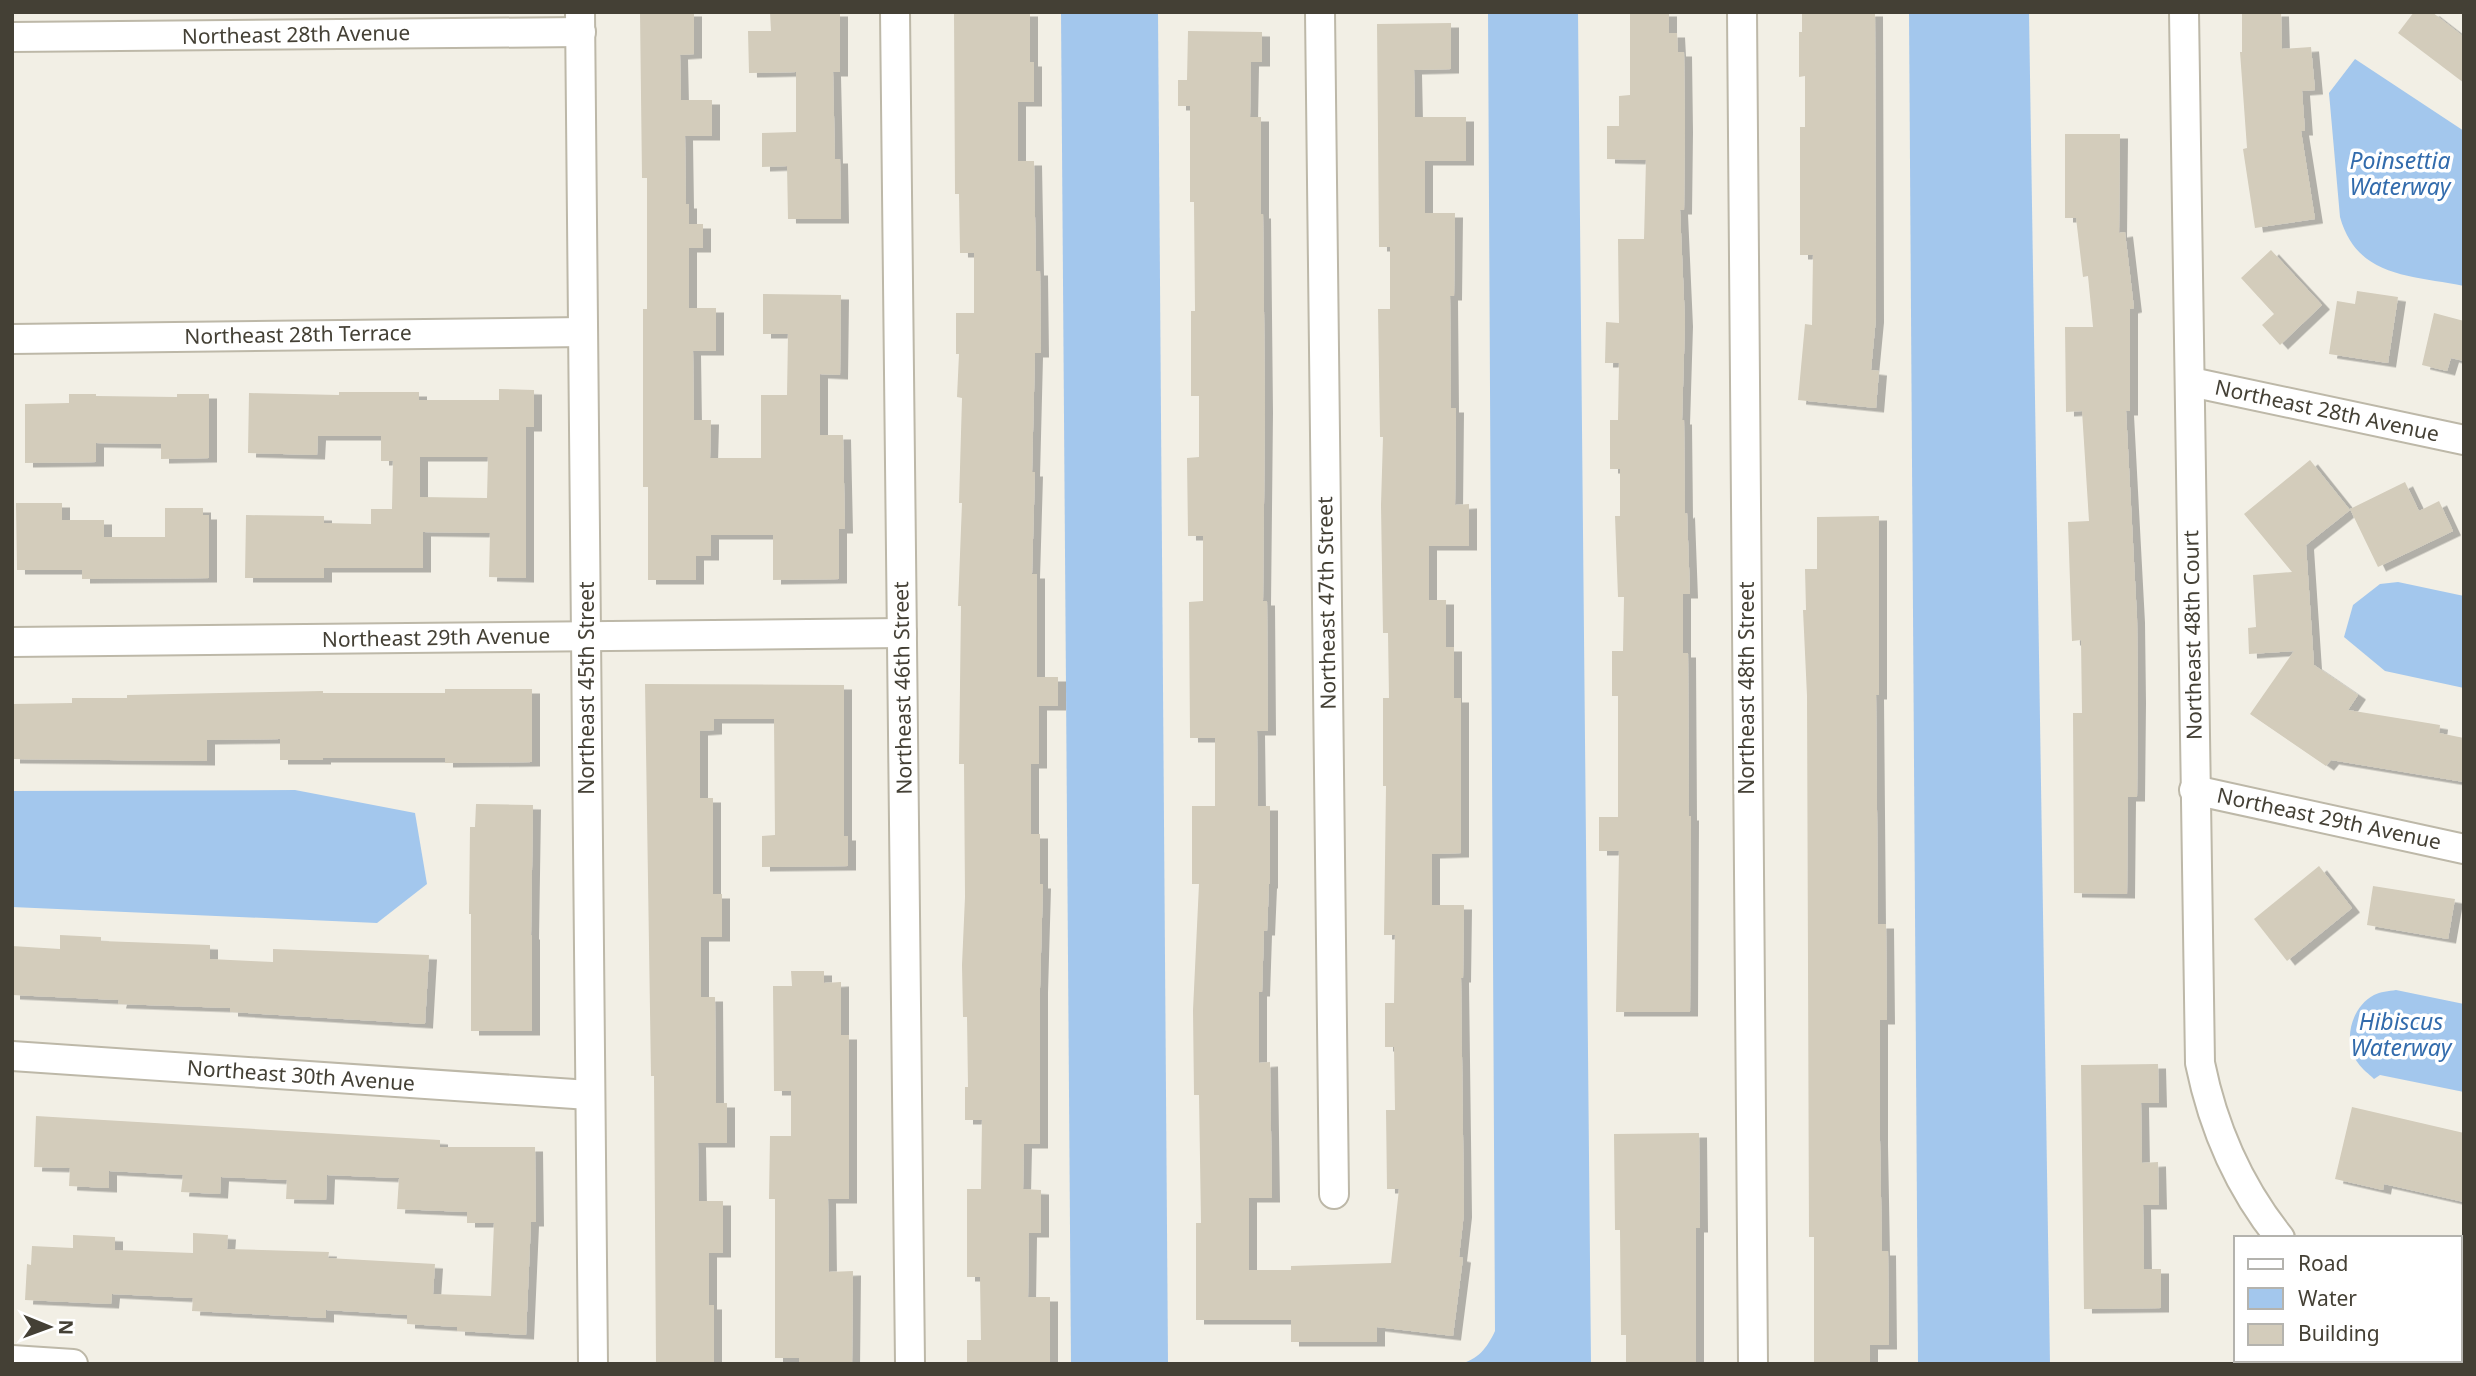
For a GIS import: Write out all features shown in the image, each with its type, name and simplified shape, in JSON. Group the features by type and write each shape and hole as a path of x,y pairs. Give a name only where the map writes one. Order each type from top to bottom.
{"street":[{"name":"Northeast 46th Street","path":"895,12 910,1364"},
{"name":"Northeast 47th Street","path":"1320,12 1334,1194"},
{"name":"Northeast 48th Street","path":"1742,12 1753,1364"},
{"name":"Northeast 48th Court","path":"2184,12 2200,1063 2207,1097 2236,1170 2278,1236"},
{"name":"Northeast 28th Avenue","path":"12,37 580,22"},
{"name":"Northeast 45th Street","path":"580,22 593,1364"},
{"name":"Northeast 28th Terrace","path":"12,339 583,332"},
{"name":"Northeast 28th Avenue","path":"2191,382 2464,440"},
{"name":"Northeast 29th Avenue","path":"12,642 902,633"},
{"name":"Northeast 29th Avenue","path":"2194,790 2464,849"},
{"name":"Northeast 30th Avenue","path":"12,1056 589,1095"},
{"path":"12,1360 73,1364"}],"water":[{"path":"1061,12 1158,12 1168,1364 1071,1364"},
{"path":"1488,12 1578,12 1591,1364 1459,1364 1472,1360 1481,1352 1495,1331"},
{"path":"1909,12 2029,12 2050,1364 1918,1364"},
{"name":"Poinsettia Waterway","path":"2355,59 2464,131 2464,286 2388,270 2359,252 2348,237 2340,217 2329,93"},
{"path":"2398,582 2464,596 2464,688 2385,671 2344,637 2353,605 2380,584"},
{"path":"295,790 415,813 427,884 377,923 12,907 12,791"},
{"name":"Hibiscus Waterway","path":"2396,990 2464,1004 2464,1092 2380,1075 2374,1079 2358,1063 2353,1055 2350,1035 2355,1016 2374,995"}],"building":[{"path":"640,12 694,12 694,54 680,55 681,100 712,100 712,136 685,136 689,224 703,224 703,248 689,248 689,308 716,308 716,351 693,351 694,420 711,420 710,458 761,458 761,395 787,395 788,334 763,334 763,294 841,295 840,375 820,374 820,435 843,435 845,529 839,529 839,579 773,580 773,535 711,535 711,556 696,556 696,580 648,580 648,487 643,487 643,309 647,309 647,178 642,178"},
{"path":"770,12 840,12 840,72 833,72 835,159 840,159 841,219 788,219 787,166 762,167 762,133 796,132 796,72 749,73 748,31 771,31"},
{"path":"954,12 1030,12 1030,62 1034,62 1034,102 1018,102 1018,161 1034,161 1036,271 1040,271 1041,353 1035,353 1032,574 1037,574 1037,677 1058,677 1058,706 1039,706 1039,764 1031,764 1031,834 1040,834 1040,884 1043,884 1040,1144 1024,1144 1023,1189 1041,1190 1041,1233 1029,1233 1028,1297 1050,1297 1050,1364 967,1364 967,1340 981,1340 980,1277 967,1277 967,1189 981,1189 982,1120 965,1120 965,1087 968,1087 967,1017 963,1017 962,965 965,897 964,764 959,764 961,606 958,606 962,398 957,397 959,354 956,354 956,313 974,313 974,253 960,253 959,194 955,194"},
{"path":"1630,12 1669,12 1669,33 1677,33 1678,52 1684,52 1684,210 1680,210 1685,322 1682,420 1690,594 1683,594 1683,653 1688,653 1690,1012 1616,1012 1619,851 1599,851 1599,817 1618,817 1618,696 1612,696 1612,651 1623,651 1624,597 1618,597 1615,516 1620,516 1620,469 1610,469 1610,420 1618,420 1619,363 1605,363 1606,322 1619,323 1618,239 1644,239 1646,160 1607,159 1607,126 1619,126 1619,96 1630,95"},
{"path":"1802,12 1875,12 1876,318 1871,370 1879,371 1876,408 1798,400 1805,324 1812,325 1813,255 1800,255 1800,127 1805,127 1805,76 1799,77"},
{"path":"2242,12 2281,12 2282,49 2311,47 2315,90 2302,91 2305,131 2301,131 2315,219 2255,228 2243,149 2247,148 2240,52"},
{"path":"2414,12 2432,12 2464,37 2464,83 2398,33"},
{"path":"1451,23 1451,69 1414,70 1415,117 1466,117 1466,161 1425,161 1425,213 1455,213 1454,296 1450,296 1451,408 1456,408 1455,505 1469,504 1469,546 1429,546 1429,600 1446,600 1446,647 1454,647 1454,698 1461,698 1461,853 1432,854 1432,905 1464,905 1461,978 1464,1213 1459,1257 1463,1258 1453,1336 1377,1327 1377,1342 1291,1342 1291,1320 1196,1320 1196,1223 1201,1223 1199,1095 1194,1095 1193,1010 1199,884 1192,884 1192,806 1215,806 1215,738 1190,738 1189,602 1203,601 1203,536 1188,536 1187,458 1199,457 1199,396 1191,396 1191,311 1195,311 1194,202 1190,202 1190,106 1178,106 1178,80 1187,80 1188,31 1262,32 1262,62 1251,62 1250,117 1261,117 1263,214 1263,601 1267,601 1268,731 1257,731 1258,806 1270,806 1270,884 1267,931 1264,931 1262,992 1259,992 1259,1063 1270,1062 1272,1198 1249,1198 1249,1270 1391,1263 1399,1189 1387,1189 1386,1110 1395,1110 1394,1047 1385,1047 1385,1003 1394,1003 1395,935 1384,935 1386,786 1383,786 1383,698 1389,698 1388,633 1383,633 1383,437 1380,437 1378,309 1390,309 1390,247 1379,247 1377,24"},
{"path":"2065,134 2120,134 2119,233 2125,232 2134,308 2130,309 2130,411 2126,411 2137,618 2138,699 2137,797 2128,797 2127,894 2074,893 2073,713 2082,713 2081,640 2072,641 2068,522 2089,521 2082,411 2066,412 2065,327 2093,327 2088,276 2083,277 2076,218 2065,218"},
{"path":"2271,250 2322,305 2280,345 2262,325 2274,314 2241,278"},
{"path":"2357,291 2398,297 2388,363 2329,354 2337,301 2355,304"},
{"path":"2434,313 2464,321 2464,361 2451,358 2447,371 2422,365"},
{"path":"499,389 534,390 534,427 526,427 526,578 489,577 490,533 423,532 423,568 324,568 324,578 245,578 246,515 324,516 324,523 371,524 371,509 392,509 393,461 381,461 381,436 318,436 317,455 248,453 249,393 339,395 339,392 419,392 419,400 499,400","holes":["420,457 488,457 487,498 420,497"]},
{"path":"69,394 177,397 177,394 209,394 209,458 161,459 161,444 96,443 96,462 25,463 25,404 69,403"},
{"path":"2310,460 2350,510 2306,545 2314,665 2358,695 2348,710 2440,725 2439,733 2464,738 2464,782 2331,760 2326,766 2250,714 2294,651 2249,654 2248,628 2256,627 2253,575 2292,572 2244,514"},
{"path":"2405,482 2419,511 2439,501 2453,531 2378,567 2350,509"},
{"path":"16,503 62,503 62,520 104,520 104,537 165,537 165,508 203,508 203,515 209,515 209,578 82,579 82,570 17,570"},
{"path":"1879,516 1879,695 1876,695 1878,924 1886,924 1887,1020 1880,1020 1880,1141 1882,1251 1888,1251 1889,1345 1870,1345 1870,1364 1814,1364 1814,1237 1809,1237 1807,696 1803,610 1806,610 1805,569 1817,569 1817,517"},
{"path":"645,684 844,685 844,836 848,836 848,866 762,867 762,836 775,835 774,719 714,719 714,730 700,731 700,798 713,798 713,894 722,894 722,937 701,937 701,997 715,997 716,1103 727,1103 727,1143 698,1143 699,1201 723,1201 723,1253 709,1253 709,1305 714,1305 714,1364 656,1364 654,1076 651,1076"},
{"path":"445,689 532,689 532,762 445,763 445,758 280,760 280,739 207,740 207,761 12,759 12,704 72,703 72,698 127,698 127,695 323,691 445,693"},
{"path":"476,804 533,805 532,1031 471,1031 470,827 475,827"},
{"path":"2319,866 2352,908 2287,961 2254,919"},
{"path":"2373,886 2455,899 2448,939 2367,925"},
{"path":"60,935 101,937 101,941 210,945 210,959 273,962 273,949 429,955 425,1024 230,1012 230,1008 118,1004 119,1000 12,995 12,946 60,949"},
{"path":"791,971 824,971 824,983 841,982 841,1035 849,1035 849,1199 828,1199 829,1272 853,1271 852,1364 799,1364 799,1358 775,1358 775,1199 769,1199 770,1136 791,1136 791,1091 774,1091 773,986 792,986"},
{"path":"2158,1064 2159,1103 2141,1103 2142,1163 2158,1162 2159,1205 2143,1205 2144,1269 2161,1269 2161,1308 2084,1309 2081,1065"},
{"path":"2352,1107 2464,1133 2464,1202 2384,1184 2383,1190 2335,1179"},
{"path":"36,1116 440,1140 440,1147 535,1147 536,1222 531,1222 526,1335 457,1331 457,1327 407,1324 407,1315 326,1310 326,1318 192,1311 193,1298 112,1294 111,1304 25,1300 27,1264 31,1265 32,1246 73,1248 73,1235 115,1237 115,1250 193,1253 193,1233 228,1235 227,1249 329,1252 328,1258 435,1264 433,1294 491,1296 494,1223 467,1223 467,1212 397,1209 399,1178 327,1175 326,1200 286,1199 287,1180 221,1177 220,1194 181,1192 183,1175 109,1171 109,1188 69,1186 70,1168 34,1167"},
{"path":"1699,1133 1700,1228 1696,1228 1696,1364 1626,1364 1626,1335 1621,1335 1620,1230 1615,1230 1614,1134"}]}
